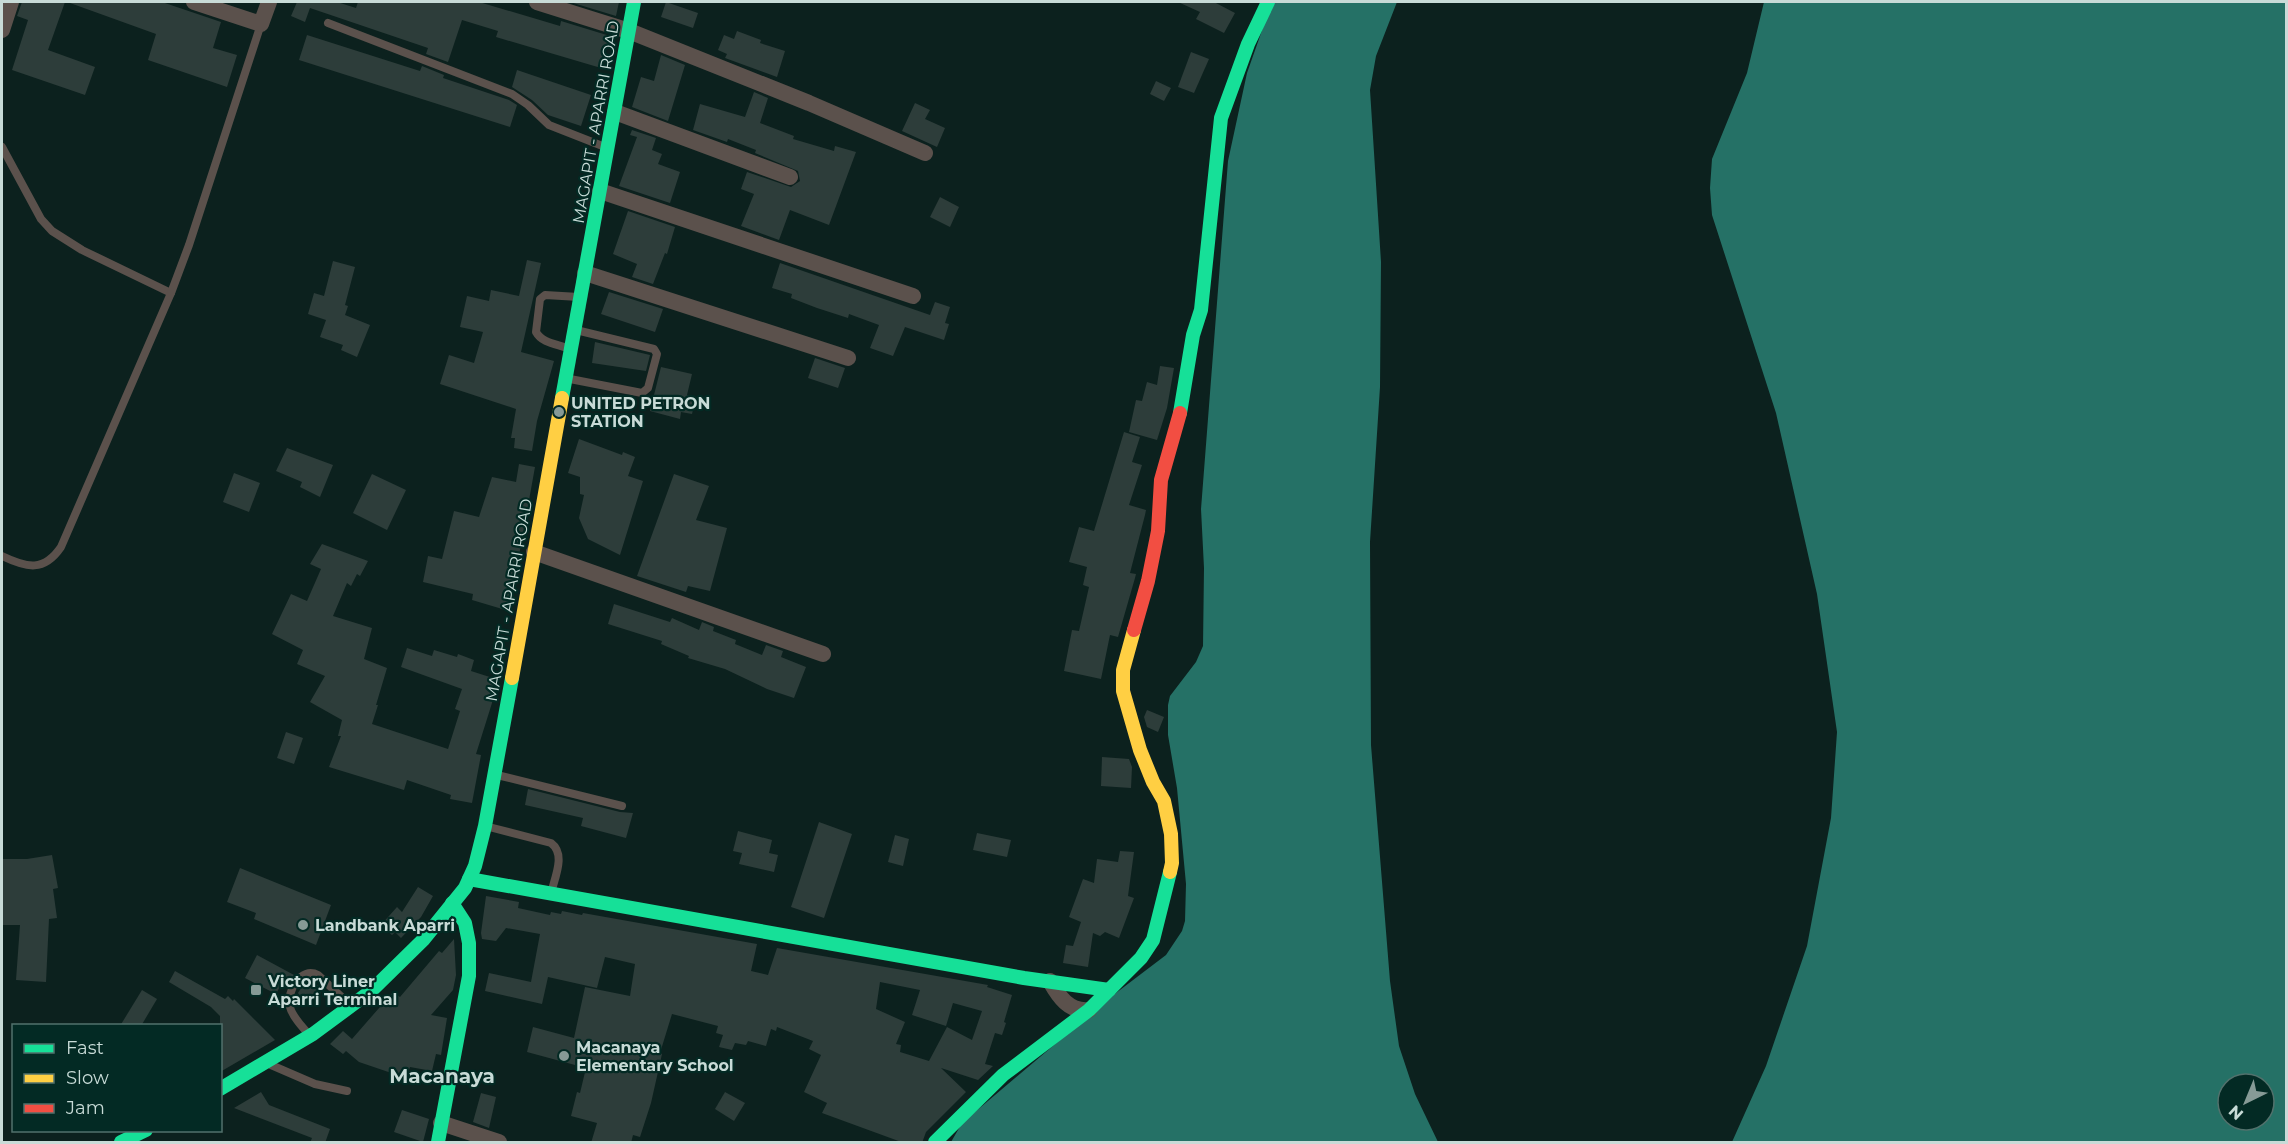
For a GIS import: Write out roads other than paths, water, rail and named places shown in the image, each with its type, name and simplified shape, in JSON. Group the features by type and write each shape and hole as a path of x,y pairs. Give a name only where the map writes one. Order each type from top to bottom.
{"street":[{"path":"2,30 11,2"},
{"path":"194,2 261,24 269,2"},
{"path":"537,2 629,31 809,103 925,153"},
{"name":"MAGAPIT - APARRI ROAD","path":"222,1088 311,1037 352,1006 399,965 434,929 469,879 484,826 634,2"},
{"path":"935,1143 1003,1075 1089,1010 1141,958 1153,940 1172,863 1171,834 1164,801 1153,782 1140,750 1124,691 1123,670 1148,581 1158,531 1163,471 1180,411 1193,335 1201,310 1221,118 1248,44 1268,2"},
{"path":"615,112 790,177"},
{"path":"600,191 913,296"},
{"path":"585,273 848,358"},
{"path":"534,552 823,654"},
{"path":"469,879 1109,990"},
{"path":"438,1143 469,976 469,943 465,923 452,903"},
{"path":"1050,981 1056,993 1072,1008 1079,1011 1089,1010"},
{"path":"441,1123 499,1143"},
{"path":"121,1143 144,1132"}],"lane":[{"path":"328,23 512,94 528,105 549,125 608,148"},
{"path":"2,556 30,566 41,565 53,558 61,547 171,293 193,234 261,24"},
{"path":"2,147 40,219 52,231 82,250 171,293"},
{"path":"571,349 538,336 536,332 540,299 545,295 580,297"},
{"path":"566,378 642,393 648,388 657,354 654,349 574,329"},
{"path":"493,774 622,806"},
{"path":"484,826 551,843 557,848 560,855 551,894"},
{"path":"311,1037 290,1010 289,999 296,982 307,973 312,972 318,975 352,1006"},
{"path":"268,1063 315,1084 347,1091"}],"place":[{"name":"UNITED PETRON STATION","path":"559,412"},
{"name":"Landbank Aparri","path":"303,925"},
{"name":"Victory Liner Aparri Terminal","path":"256,990"},
{"name":"Macanaya Elementary School","path":"564,1056"}],"district":[{"name":"Macanaya","path":"442,1076"}]}
